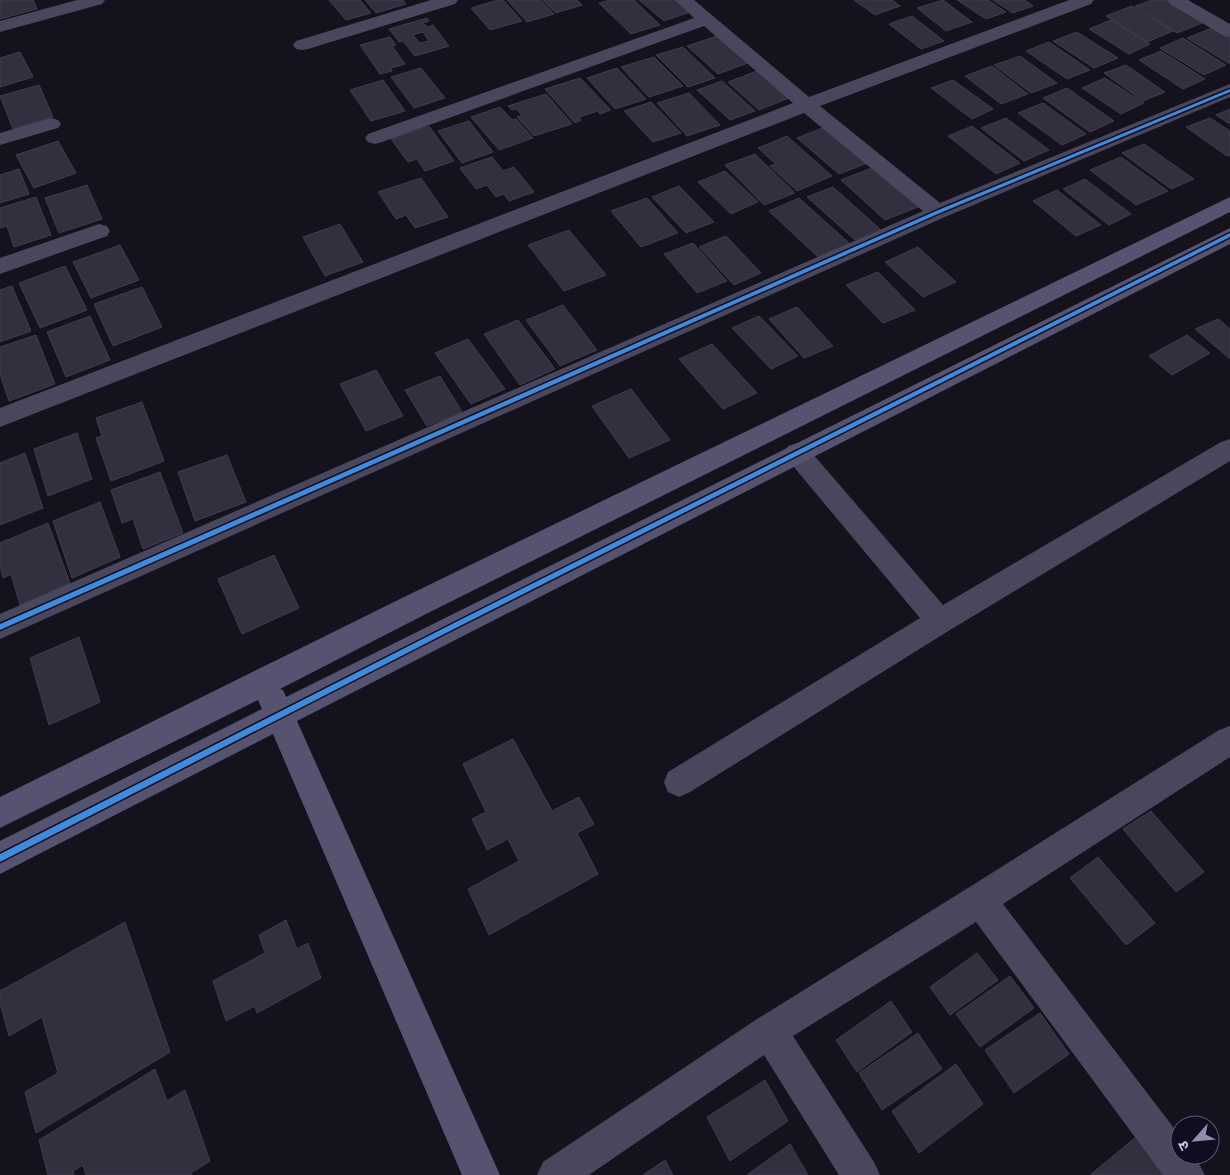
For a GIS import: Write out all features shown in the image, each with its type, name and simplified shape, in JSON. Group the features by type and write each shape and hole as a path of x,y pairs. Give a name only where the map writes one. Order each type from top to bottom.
{"street":[{"path":"0,27 96,0"},
{"path":"302,45 449,0"},
{"path":"684,0 806,105 938,212"},
{"path":"0,418 806,105 1085,0"},
{"path":"1176,0 1230,32"},
{"path":"375,138 707,20"},
{"path":"0,627 938,212 1230,90"},
{"path":"0,139 51,124"},
{"path":"0,813 1230,204"},
{"path":"0,266 99,231"},
{"path":"0,858 521,592 1230,235"},
{"path":"679,782 940,622 1230,449"},
{"path":"797,453 940,622"},
{"path":"502,563 521,592"},
{"path":"265,682 481,1175"},
{"path":"556,1175 769,1031 980,900 1230,740"},
{"path":"980,900 1186,1175"},
{"path":"769,1031 861,1175"}],"building":[{"path":"0,0 33,0 37,9 0,19"},
{"path":"329,0 360,0 371,13 346,20"},
{"path":"365,0 403,0 406,4 376,13"},
{"path":"503,0 522,21 490,30 471,8"},
{"path":"507,0 541,0 554,14 527,22"},
{"path":"543,0 577,0 582,5 556,13"},
{"path":"610,0 634,0 660,25 631,34 599,3"},
{"path":"639,0 675,0 690,12 664,21"},
{"path":"854,0 892,0 900,6 875,15"},
{"path":"943,0 972,22 946,31 917,8"},
{"path":"957,0 988,0 1006,12 986,19"},
{"path":"993,0 1025,0 1033,6 1013,13"},
{"path":"1152,0 1172,0 1207,21 1177,33 1135,6"},
{"path":"1132,6 1173,31 1147,42 1106,16"},
{"path":"912,16 944,41 921,49 889,24"},
{"path":"427,18 429,21 423,23 427,27 433,25 449,46 415,56 403,41 399,42 389,29","holes":["423,32 429,41 420,43 413,35"]},
{"path":"1111,20 1150,44 1129,54 1089,29"},
{"path":"1214,27 1230,36 1230,64 1187,38"},
{"path":"1077,32 1118,58 1094,68 1053,41"},
{"path":"717,36 748,63 718,74 687,46"},
{"path":"390,37 396,45 392,46 405,64 391,68 392,71 380,74 360,45"},
{"path":"1183,38 1226,65 1204,75 1160,48"},
{"path":"1049,42 1090,70 1067,79 1026,51"},
{"path":"683,47 715,78 688,87 656,55"},
{"path":"1161,51 1205,79 1183,89 1139,60"},
{"path":"20,52 33,77 0,87 0,58"},
{"path":"1020,56 1057,83 1031,93 994,65"},
{"path":"654,57 683,86 649,97 621,67"},
{"path":"1126,65 1165,92 1143,101 1104,73"},
{"path":"992,66 1028,94 1001,104 965,76"},
{"path":"421,68 445,98 414,108 391,77"},
{"path":"617,68 646,99 615,109 587,78"},
{"path":"757,71 789,98 759,110 728,82"},
{"path":"580,78 611,110 600,114 598,111 579,117 581,120 575,123 545,89"},
{"path":"1105,78 1144,103 1121,114 1082,88"},
{"path":"383,80 405,111 371,121 350,90"},
{"path":"953,80 993,109 972,119 931,88"},
{"path":"722,81 755,111 730,120 697,90"},
{"path":"39,85 53,117 13,129 0,96"},
{"path":"1067,88 1114,121 1090,132 1043,98"},
{"path":"689,93 720,125 687,136 657,103"},
{"path":"546,94 572,124 534,136 517,117 522,115 516,109 512,110 508,106"},
{"path":"651,102 681,133 653,142 624,111"},
{"path":"1043,103 1086,134 1062,145 1018,113"},
{"path":"500,107 512,120 516,119 533,138 499,150 471,117"},
{"path":"1230,109 1230,124 1216,115"},
{"path":"1006,118 1049,150 1024,161 981,128"},
{"path":"1210,118 1230,131 1230,155 1227,156 1186,127"},
{"path":"469,121 493,152 462,163 438,131"},
{"path":"429,126 454,161 425,171 417,159 408,162 391,139"},
{"path":"828,126 870,162 839,174 797,138"},
{"path":"972,126 1020,163 996,174 948,136"},
{"path":"787,136 832,176 797,191 770,166 776,164 758,148"},
{"path":"58,141 76,173 34,188 16,155"},
{"path":"1144,144 1194,179 1171,189 1122,153"},
{"path":"755,154 795,193 764,205 725,165"},
{"path":"492,157 503,171 514,167 534,192 509,201 504,194 496,197 487,185 476,189 460,168"},
{"path":"1121,157 1168,191 1136,205 1090,170"},
{"path":"879,165 923,205 885,220 841,180"},
{"path":"19,169 29,194 0,203 0,175"},
{"path":"725,171 758,202 731,214 698,182"},
{"path":"421,178 448,217 415,228 406,215 396,219 378,192"},
{"path":"1085,179 1131,214 1109,225 1063,189"},
{"path":"87,185 102,219 59,233 45,198"},
{"path":"679,186 714,222 686,233 652,197"},
{"path":"833,187 880,229 855,240 807,197"},
{"path":"1057,190 1101,225 1076,236 1033,201"},
{"path":"36,197 51,235 14,247 7,226 0,228 0,208"},
{"path":"647,198 678,233 641,247 611,211"},
{"path":"799,198 849,243 818,257 769,211"},
{"path":"340,224 363,262 325,276 303,237"},
{"path":"569,230 606,275 564,291 528,245"},
{"path":"726,236 761,273 734,285 699,247"},
{"path":"693,243 727,281 697,293 664,254"},
{"path":"120,245 139,280 91,298 73,262"},
{"path":"918,247 956,282 923,297 885,262"},
{"path":"65,266 87,310 40,328 19,283"},
{"path":"878,272 915,310 883,323 846,285"},
{"path":"12,286 31,331 0,342 0,290"},
{"path":"142,287 162,327 113,346 94,304"},
{"path":"563,305 597,350 560,366 526,320"},
{"path":"797,307 833,346 804,358 769,319"},
{"path":"90,316 110,360 66,377 47,332"},
{"path":"759,316 798,356 771,369 732,328"},
{"path":"1218,319 1230,329 1230,359 1195,329"},
{"path":"518,320 555,369 520,385 484,334"},
{"path":"36,335 55,384 9,401 0,374 0,347"},
{"path":"1187,335 1210,353 1172,375 1149,356"},
{"path":"468,339 505,389 471,404 435,353"},
{"path":"712,344 757,393 723,409 679,359"},
{"path":"376,370 403,416 366,431 340,384"},
{"path":"440,376 462,412 427,426 405,390"},
{"path":"631,389 670,440 629,458 592,406"},
{"path":"142,402 164,461 111,481 96,438 102,436 96,418"},
{"path":"77,433 92,479 48,496 34,449"},
{"path":"25,453 43,508 0,525 0,463"},
{"path":"227,455 246,502 195,521 178,472"},
{"path":"160,472 183,533 143,549 133,519 122,523 111,490"},
{"path":"100,502 120,557 72,578 53,521"},
{"path":"48,523 70,583 20,605 11,574 3,578 0,566 0,543"},
{"path":"274,555 299,608 242,634 218,579"},
{"path":"79,637 100,702 49,725 30,658"},
{"path":"513,739 552,811 579,797 594,824 577,833 598,874 489,935 468,889 519,861 508,839 487,850 472,819 486,812 463,764"},
{"path":"1151,811 1204,872 1176,892 1123,829"},
{"path":"1098,857 1155,923 1126,945 1070,878"},
{"path":"286,920 297,949 308,943 321,978 257,1013 255,1006 226,1021 213,981 265,953 259,935"},
{"path":"125,922 170,1052 36,1133 25,1092 58,1073 42,1017 9,1036 0,1003 0,991"},
{"path":"977,953 998,980 950,1015 930,987"},
{"path":"1010,976 1034,1008 980,1047 956,1014"},
{"path":"891,1001 912,1032 857,1072 836,1040"},
{"path":"1040,1013 1069,1054 1014,1093 985,1050"},
{"path":"918,1033 942,1069 882,1110 859,1073"},
{"path":"956,1064 983,1104 919,1153 892,1111"},
{"path":"155,1069 167,1101 185,1090 210,1161 191,1173 192,1175 86,1175 83,1165 73,1171 74,1175 48,1175 39,1140"},
{"path":"765,1080 788,1121 730,1161 707,1117"},
{"path":"1141,1133 1169,1169 1163,1175 1090,1175"},
{"path":"790,1144 808,1175 747,1175"},
{"path":"665,1160 673,1175 643,1175"}],"cycle path":[{"path":"0,627 938,212 1230,90"},
{"path":"0,858 450,628 1230,235"}]}
